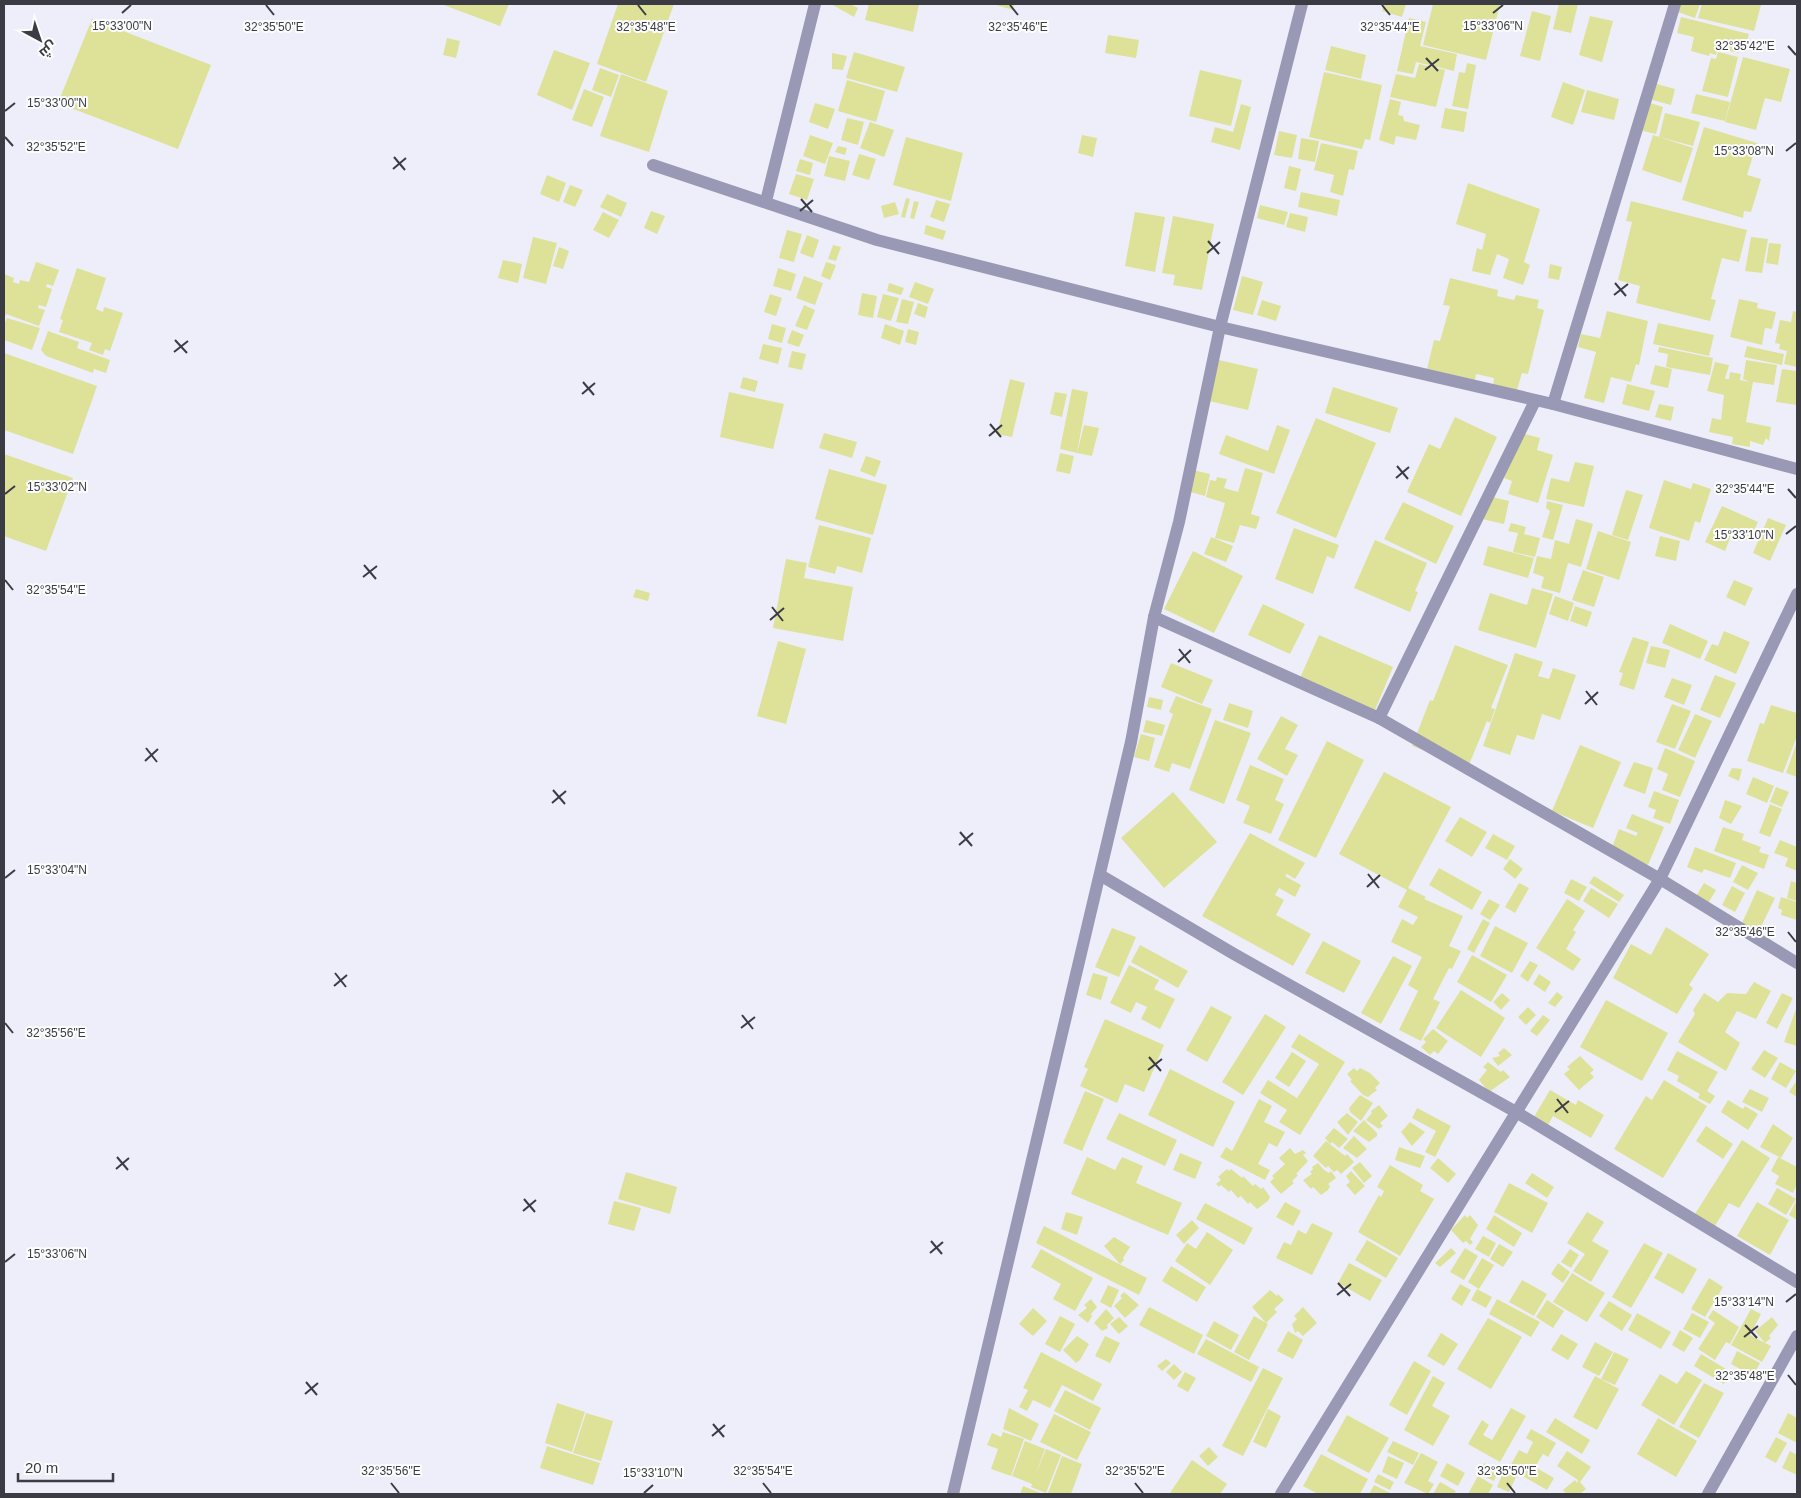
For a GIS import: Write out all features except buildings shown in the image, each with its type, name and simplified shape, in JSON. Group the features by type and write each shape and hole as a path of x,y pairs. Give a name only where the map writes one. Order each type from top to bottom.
{"street":[{"path":"766,201 815,4"},
{"path":"953,1494 1131,742 1154,617 1179,522 1220,327 1302,4"},
{"path":"1552,404 1675,4"},
{"path":"653,165 766,201 877,240 1220,327 1552,404 1797,470"},
{"path":"1379,718 1535,401"},
{"path":"1281,1494 1660,879 1797,594"},
{"path":"1154,617 1379,718 1660,879 1797,963"},
{"path":"1100,875 1234,954 1516,1112 1797,1282"},
{"path":"1708,1494 1797,1336"}]}
